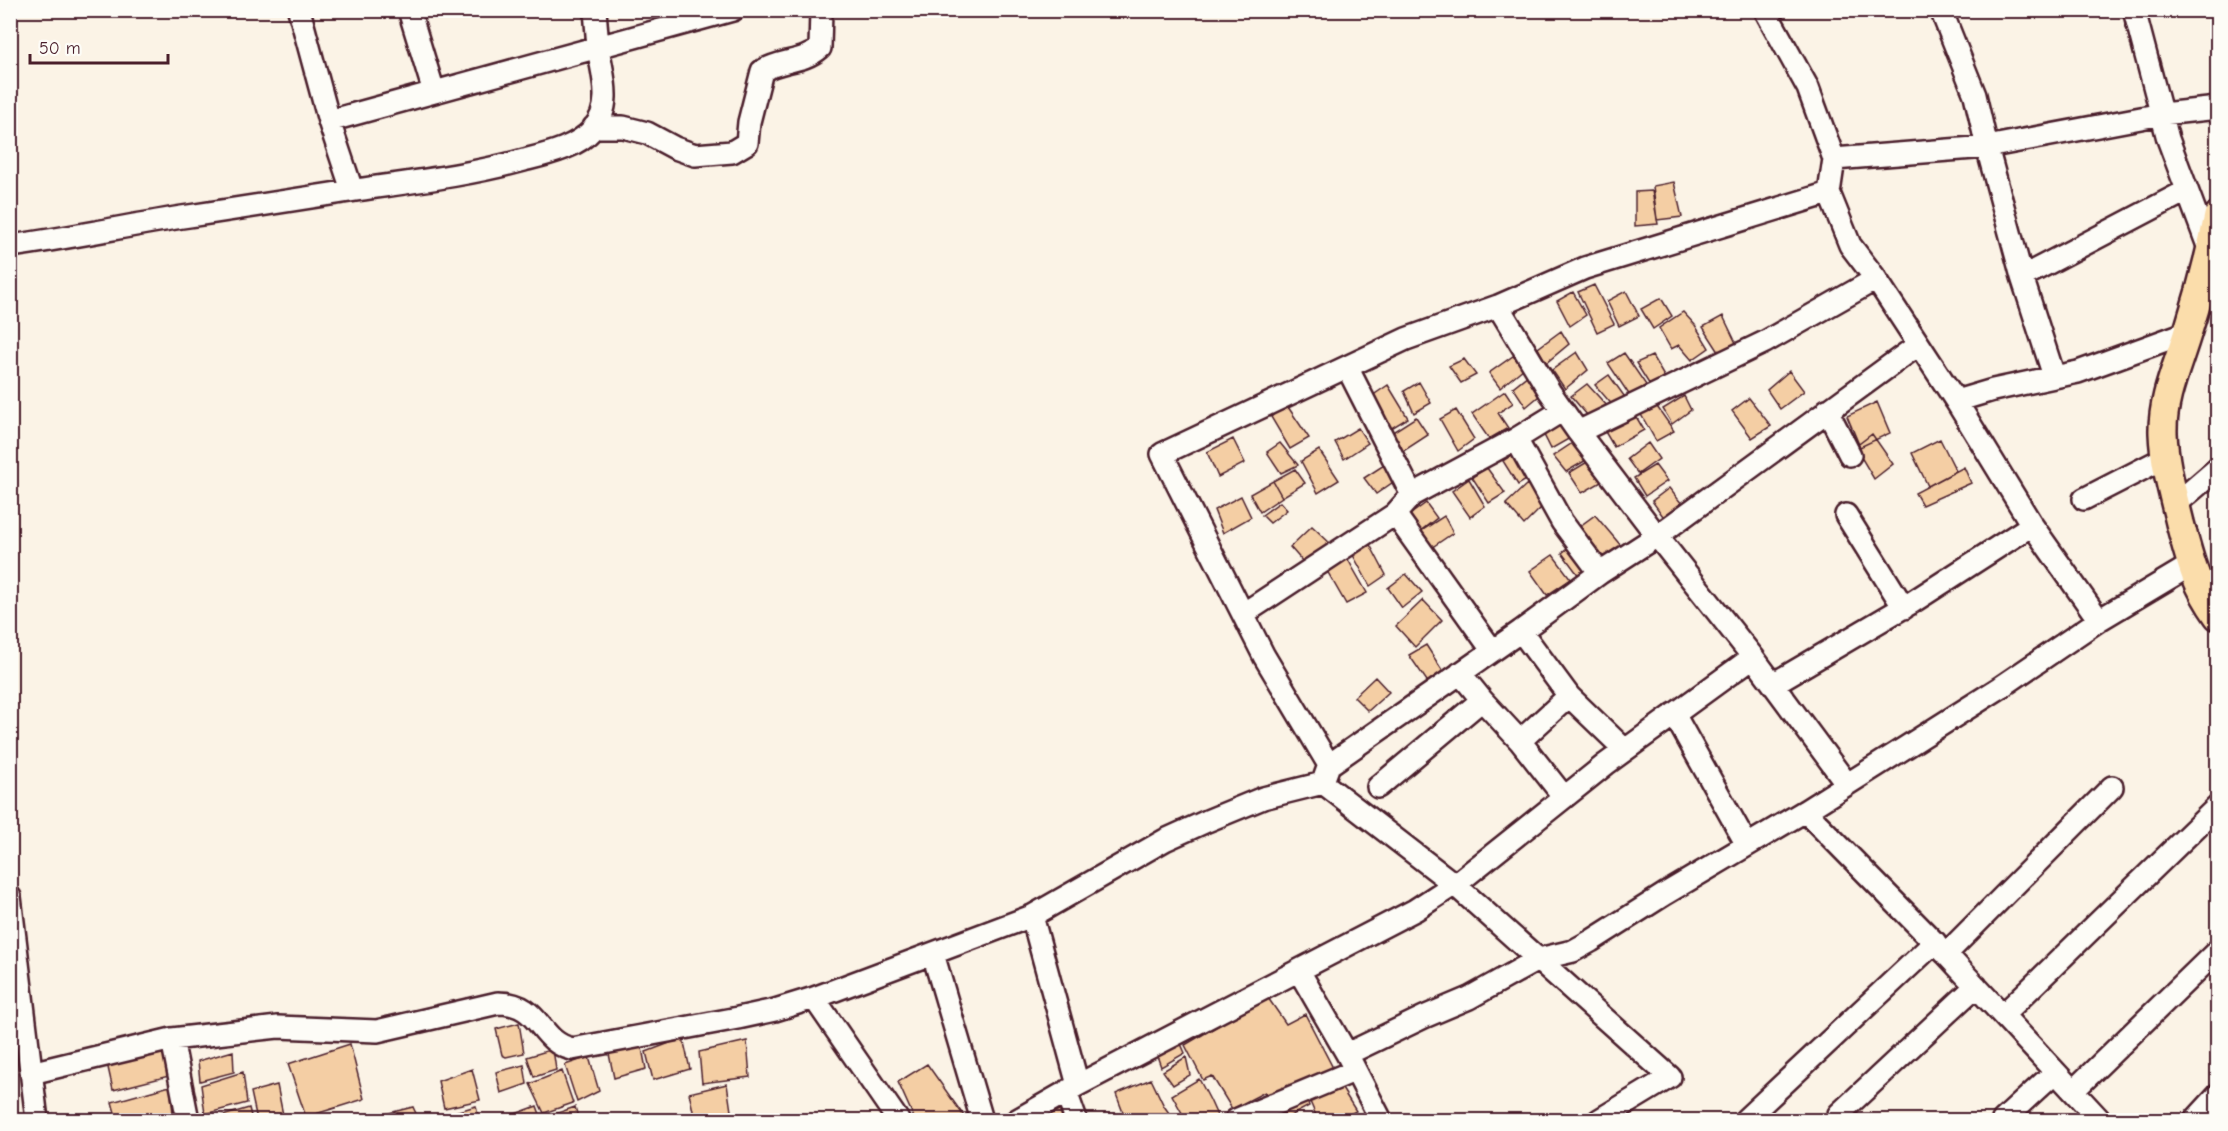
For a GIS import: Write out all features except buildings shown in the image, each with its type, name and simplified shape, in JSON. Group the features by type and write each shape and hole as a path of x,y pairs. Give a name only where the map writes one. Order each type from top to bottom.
{"main road":[{"path":"2215,236 2167,397 2163,434 2166,458 2191,565 2202,594 2217,616"}],"street":[{"path":"299,10 329,121 352,190"},
{"path":"410,10 434,92"},
{"path":"10,246 68,239 133,225 485,171 566,147 581,140 594,127 604,109 605,83 598,47 595,10"},
{"path":"329,121 733,10"},
{"path":"594,127 623,127 646,133 675,148 696,155 732,153 747,143 749,122 762,71 774,64 810,57 820,48 821,10"},
{"path":"1765,10 1808,88 1834,159 1829,193 1850,245 1876,279 1956,401 2032,525 2098,620"},
{"path":"1941,10 1975,95 2022,277 2054,376"},
{"path":"2134,10 2168,139 2186,191 2215,236"},
{"path":"1834,159 1987,147 2162,114 2217,108"},
{"path":"2022,277 2186,191"},
{"path":"1599,1120 1670,1077 1454,884 1326,774 1162,454 1406,339 1498,306 1585,268 1829,193"},
{"path":"1578,432 1765,342 1876,279"},
{"path":"1498,306 1578,432 1753,657 1847,784"},
{"path":"1956,401 1993,390 2078,372 2188,332"},
{"path":"32,1073 172,1040 278,1027 376,1031 498,1002 517,1005 526,1011 557,1044 572,1049 581,1049 775,1010 814,998 1032,916 1165,840 1326,774 1460,673 1600,573 1657,536 1918,345"},
{"path":"1347,367 1412,495"},
{"path":"1243,614 1395,514 1412,495 1516,439 1563,410"},
{"path":"1827,410 1850,455"},
{"path":"1516,439 1562,522 1600,573"},
{"path":"2084,499 2166,458"},
{"path":"2176,504 2217,468"},
{"path":"1395,514 1492,650"},
{"path":"1846,515 1904,608"},
{"path":"1773,684 1904,608 2032,525"},
{"path":"1236,1120 1351,1062 1424,1017 1469,998 1539,959 1573,951 1591,941 1804,811 2001,687 2098,620 2191,565"},
{"path":"1521,631 1569,696 1625,750"},
{"path":"1017,1120 1072,1088 1400,918 1454,884 1625,750 1753,657"},
{"path":"1460,673 1520,741 1564,797"},
{"path":"1520,741 1569,696"},
{"path":"1378,787 1482,700"},
{"path":"1674,714 1747,845"},
{"path":"1745,1120 1941,948 2112,787"},
{"path":"2003,1016 2217,806"},
{"path":"1804,811 1941,948 2100,1120"},
{"path":"10,897 37,1120"},
{"path":"1032,916 1072,1088 1076,1120"},
{"path":"2073,1091 2217,950"},
{"path":"933,954 982,1120"},
{"path":"1299,971 1381,1120"},
{"path":"1839,1114 1976,986"},
{"path":"814,998 898,1120"},
{"path":"172,1040 188,1120"},
{"path":"2002,1120 2055,1072"},
{"path":"2195,1120 2217,1095"}]}
